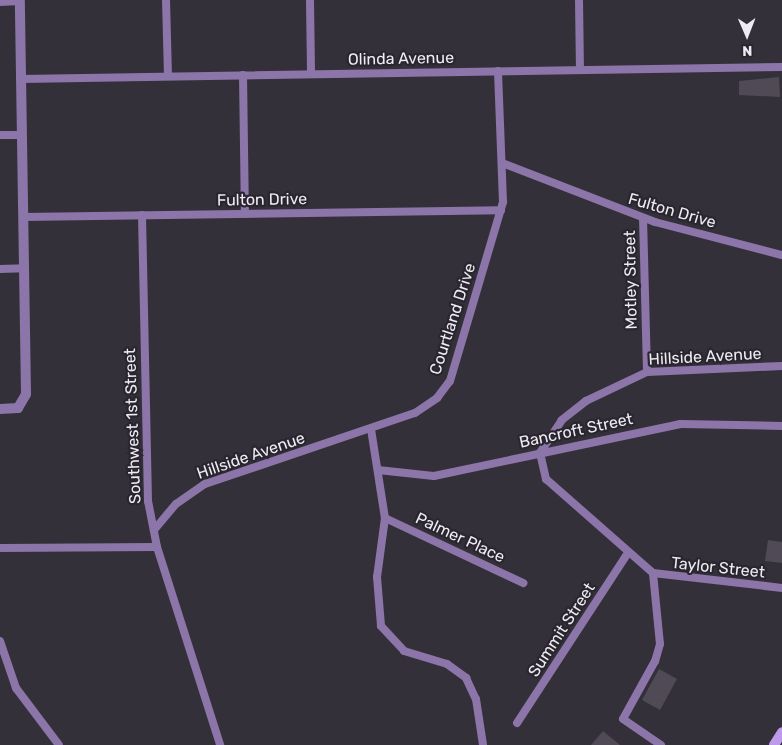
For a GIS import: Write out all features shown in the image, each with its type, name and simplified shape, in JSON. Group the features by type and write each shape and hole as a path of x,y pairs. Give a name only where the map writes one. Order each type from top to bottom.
{"main road":[{"path":"774,745 782,732"}],"street":[{"path":"166,0 168,76"},
{"path":"310,0 311,74"},
{"path":"579,0 580,70"},
{"path":"0,2 20,1 26,394 18,408 0,410"},
{"name":"Olinda Avenue","path":"21,79 782,66"},
{"name":"Courtland Drive","path":"371,429 425,408 450,381 501,210 502,163 498,71"},
{"path":"243,75 245,214"},
{"path":"0,135 22,135"},
{"name":"Fulton Drive","path":"502,163 643,218 782,255"},
{"name":"Fulton Drive","path":"23,217 501,210"},
{"name":"Southwest 1st Street","path":"142,215 144,435 154,530 157,547 220,745"},
{"name":"Motley Street","path":"643,218 647,372"},
{"path":"0,269 24,268"},
{"name":"Hillside Avenue","path":"540,453 562,420 586,401 647,372 782,366"},
{"name":"Bancroft Street","path":"378,470 434,476 681,424 782,426"},
{"path":"371,429 385,518 377,577 381,626 404,652 447,664 466,678 476,699 483,745"},
{"name":"Hillside Avenue","path":"154,530 176,504 205,484 371,429"},
{"name":"Taylor Street","path":"540,453 546,479 653,573 782,588"},
{"name":"Palmer Place","path":"385,518 523,583"},
{"path":"0,548 157,547"},
{"name":"Summit Street","path":"517,723 628,553"},
{"path":"653,573 660,644 655,661 622,719 661,745"},
{"path":"0,640 16,688 59,745"}],"building":[{"path":"779,77 780,97 739,95 739,81"},
{"path":"768,540 782,542 782,563 765,561"},
{"path":"659,669 677,679 660,710 642,700"},
{"path":"603,731 620,745 591,745"}]}
